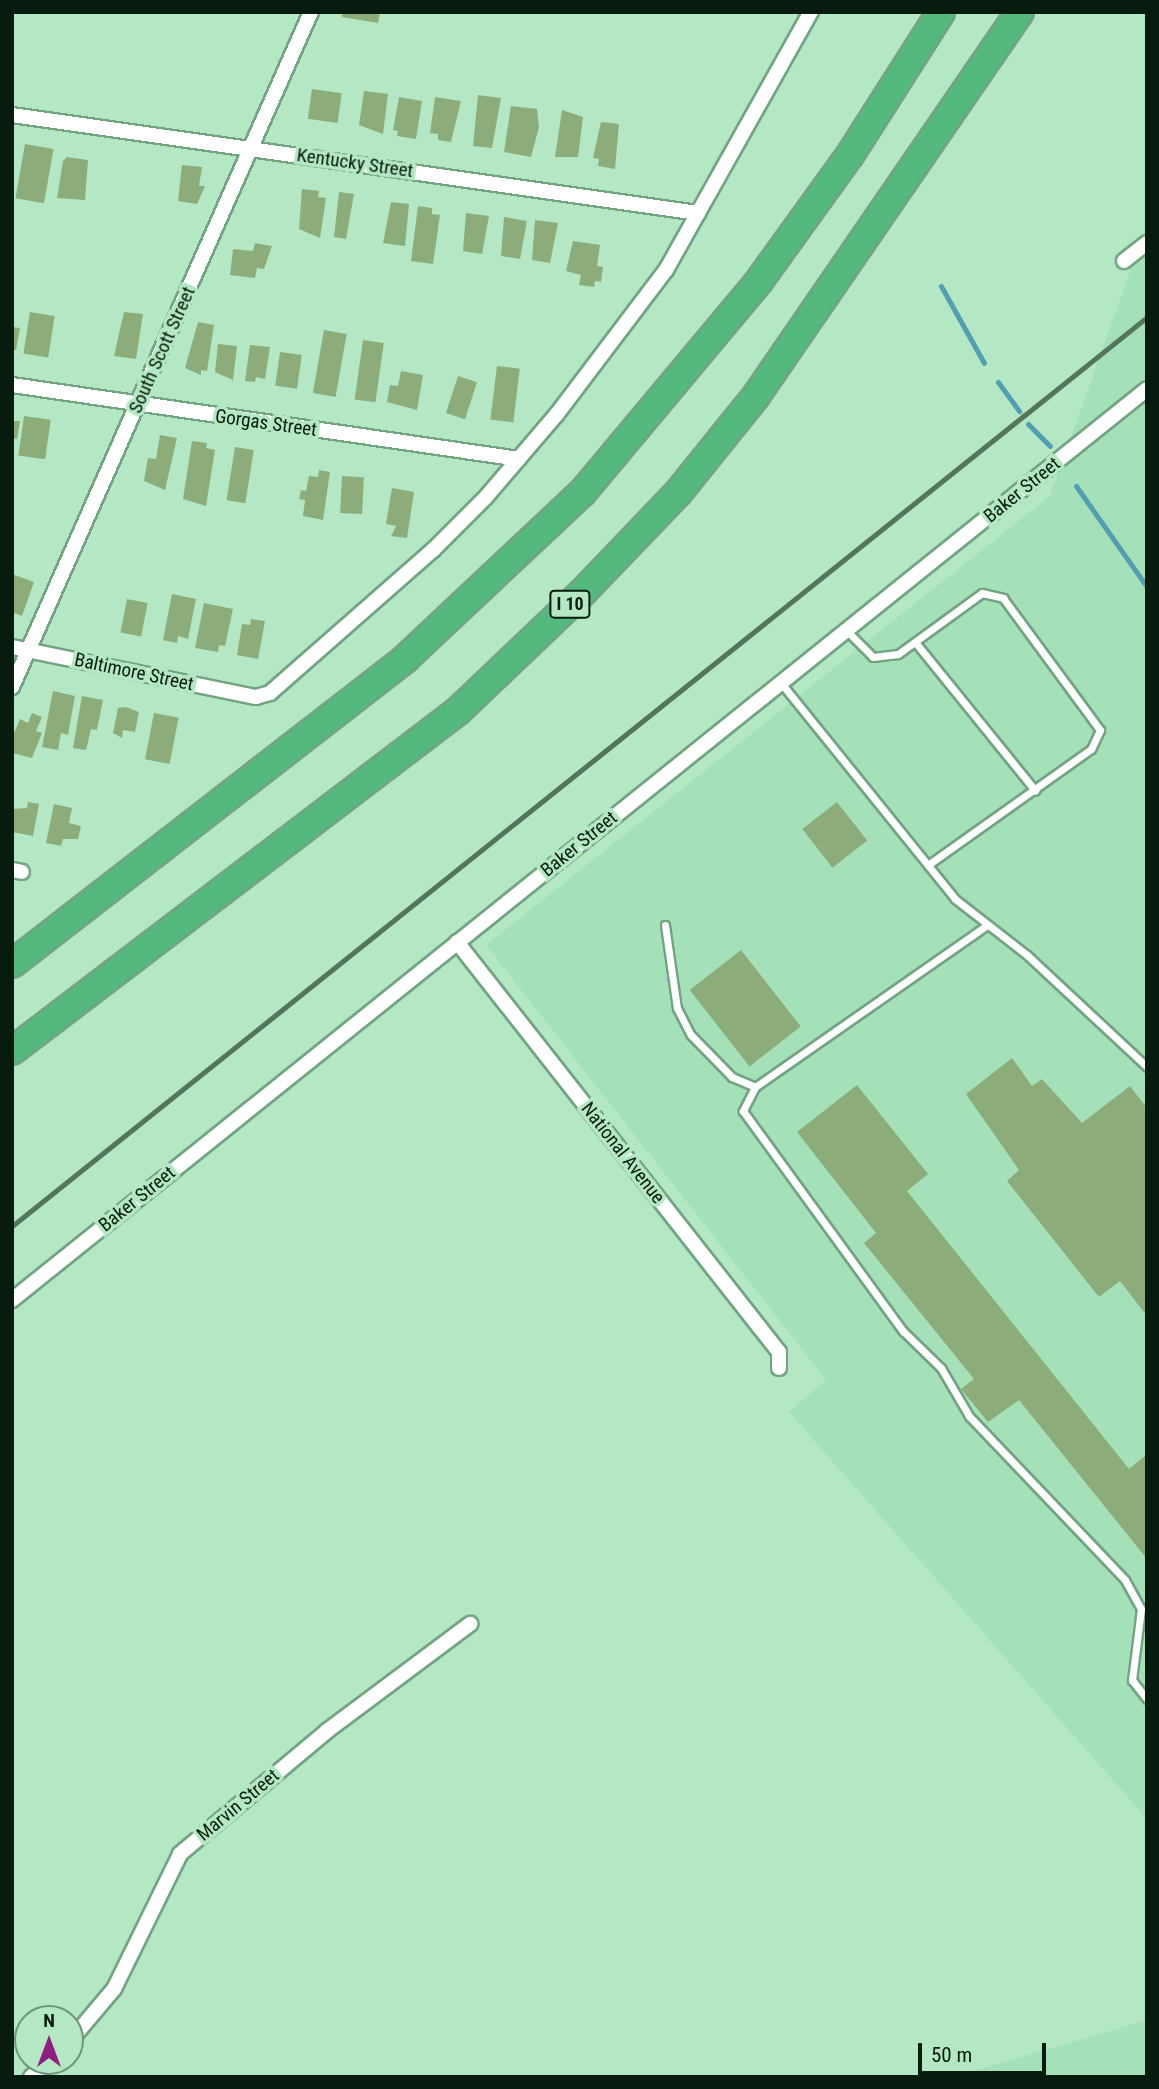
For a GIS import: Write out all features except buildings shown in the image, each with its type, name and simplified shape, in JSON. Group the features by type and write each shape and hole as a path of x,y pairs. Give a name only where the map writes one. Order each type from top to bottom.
{"highway":[{"name":"I 10","path":"12,1051 458,711 583,592 678,493 756,396 1020,12"},
{"path":"12,964 406,657 582,493 760,281 850,155 936,19"}],"street":[{"name":"South Scott Street","path":"12,687 311,12"},
{"path":"519,459 634,317 698,213 811,12"},
{"name":"Kentucky Street","path":"12,115 698,213"},
{"path":"1124,261 1147,243"},
{"name":"Gorgas Street","path":"12,385 519,459"},
{"name":"Baker Street","path":"12,1300 1147,389"},
{"name":"Baltimore Street","path":"12,647 256,696 270,693 332,642 433,550 519,459"},
{"name":"National Avenue","path":"457,942 779,1352 779,1368"},
{"name":"Marvin Street","path":"84,2024 114,1989 180,1854 327,1731 470,1624"}],"lane":[{"path":"846,630 873,657 898,654 982,593 1003,598 1100,730 1091,749 928,866"},
{"path":"915,642 1035,790"},
{"path":"780,682 955,899 986,926 1027,955 1147,1067"},
{"path":"665,925 677,1008 691,1035 732,1077 755,1087"},
{"path":"986,926 755,1087 743,1111 771,1155 864,1272 903,1331 941,1368 969,1416 1125,1580 1141,1609 1132,1681 1147,1699"}],"shaded area":[{"path":"1147,224 1147,1819 789,1412 826,1380 486,945 1050,496"},
{"path":"1147,2020 1147,2077 953,2077"}],"waterway":[{"path":"941,286 984,363"},
{"path":"998,382 1019,411"},
{"path":"1028,424 1050,446"},
{"path":"1076,486 1147,587"}],"railway":[{"path":"12,1226 1147,317"}]}
